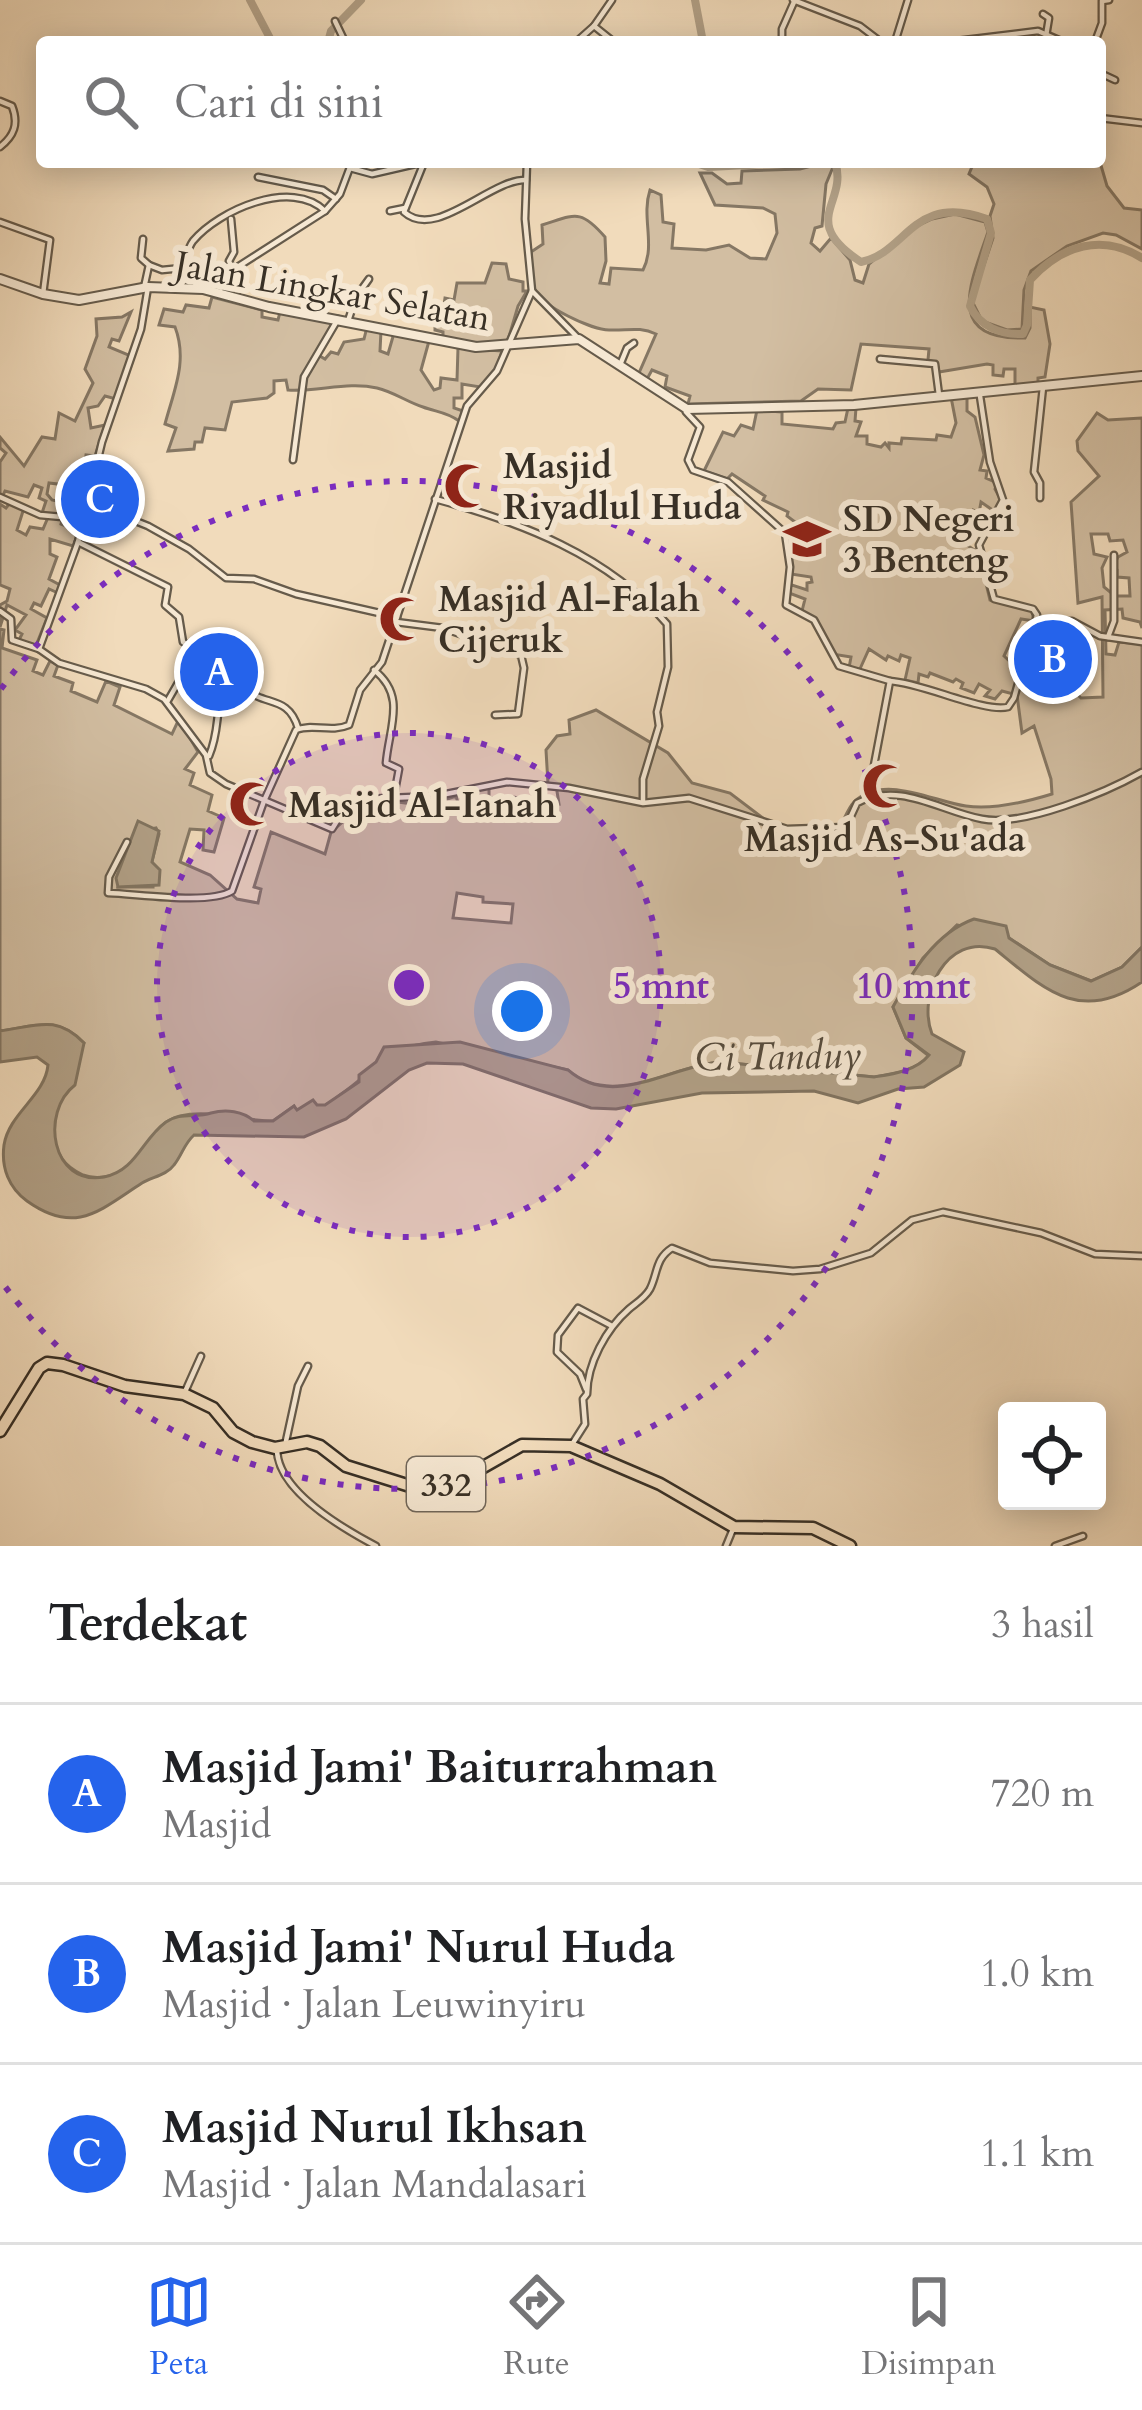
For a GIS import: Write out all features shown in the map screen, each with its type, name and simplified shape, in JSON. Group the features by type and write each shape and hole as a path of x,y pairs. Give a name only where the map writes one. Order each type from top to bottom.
{"main road":[{"name":"332","path":"0,1431 34,1375 47,1363 63,1365 125,1386 184,1394 213,1408 238,1436 280,1447 314,1444 358,1472 424,1487 466,1479 522,1445 548,1443 571,1447 660,1484 734,1527 813,1528 850,1546"}],"street":[{"path":"583,36 612,0"},
{"path":"782,36 794,0 851,22 871,36"},
{"path":"898,36 908,0"},
{"path":"1097,36 1102,1 1109,0"},
{"path":"1043,14 1049,18 1046,36"},
{"path":"335,21 344,36"},
{"path":"594,26 606,36"},
{"path":"995,36 1035,31 1052,36"},
{"path":"1106,76 1115,80"},
{"path":"0,101 10,104 16,122 13,136 0,147"},
{"path":"1106,119 1142,123"},
{"path":"202,289 325,211 350,168"},
{"path":"405,208 421,168"},
{"path":"298,728 328,730 349,725 360,690 382,662 467,406 497,371 532,291 525,219 527,168"},
{"path":"258,177 323,190 336,199"},
{"path":"405,208 412,219 433,219 490,194 507,181 526,180"},
{"path":"143,239 141,258 148,265 162,270 182,268 192,242 263,199 313,200 325,211"},
{"path":"389,211 405,208"},
{"path":"230,216 233,271"},
{"path":"0,222 50,240 43,294"},
{"path":"38,649 78,542 102,442 141,329 148,265"},
{"path":"293,460 304,377 369,278"},
{"name":"Jalan Lingkar Selatan","path":"0,279 80,301 146,288 202,289 268,308 458,344 509,346 579,339"},
{"path":"532,291 579,339 682,408 700,427 688,460 692,470 728,482 785,533 790,567 786,604 814,620 839,666 940,690 992,709 1013,702 1037,623 1033,610 993,598 982,561 980,540 1003,500 990,462 980,390"},
{"path":"620,365 634,343"},
{"path":"880,359 935,364 939,395"},
{"path":"682,408 854,405 1142,376"},
{"path":"1040,498 1034,472 1043,387"},
{"path":"0,497 40,515 84,519"},
{"path":"62,497 88,502 160,533 226,578 254,579 296,594 442,628 521,655 524,668 518,714 495,716"},
{"path":"435,500 557,539 612,576 667,624 668,667 657,712 659,726 643,779 643,803"},
{"path":"78,542 167,587 165,605 179,617 181,640 218,659 249,691 291,711 298,728 263,801 232,891 218,898 107,892 109,877 128,842"},
{"path":"1108,637 1114,622 1114,555"},
{"path":"0,611 11,620 12,640 59,663 146,689 167,702 208,759"},
{"path":"1037,623 1072,621 1108,637 1142,642"},
{"path":"167,702 197,650"},
{"path":"374,670 388,682 395,698 386,763 399,769 394,796"},
{"path":"235,673 219,692 217,736 209,770 263,801 332,829 350,804 364,799 436,796 507,782 643,803 688,798 771,825 831,830 844,829 854,806 868,797 895,793 979,819 1010,821 1035,816 1142,772"},
{"path":"868,797 890,681"},
{"path":"571,1447 584,1424 588,1374 614,1327 648,1292 660,1258 669,1249 710,1263 820,1269 871,1253 912,1220 952,1213 1041,1233 1095,1254 1142,1256"},
{"path":"587,1394 580,1374 557,1352 558,1336 578,1308 614,1327"},
{"path":"184,1394 200,1356"},
{"path":"308,1366 280,1447 280,1472 335,1524 376,1546"},
{"path":"727,1546 734,1527"},
{"path":"1055,1546 1083,1536"}],"shaded area":[{"path":"833,168 826,184 822,226 815,228 811,243 820,251 831,238 850,260 855,280 863,283 869,264 909,230 955,214 985,222 988,232 971,287 973,318 982,329 999,336 1025,338 1030,307 1044,310 1050,344 1045,377 1038,378 1038,385 1015,386 1015,369 993,375 993,365 987,364 939,372 937,363 928,360 929,349 861,344 851,390 818,389 801,401 688,404 690,396 665,387 667,376 652,370 647,379 639,373 656,334 591,326 557,310 535,290 531,252 543,244 542,225 570,217 589,221 605,237 600,283 609,284 611,268 643,270 650,190 661,195 663,222 674,224 672,248 706,250 729,245 750,258 766,259 777,233 775,214 763,208 715,205 700,173 712,173 727,184 741,183 742,171"},
{"path":"972,168 1102,168 1107,186 1124,208 1142,210 1142,249 1103,233 1067,246 1031,271 1024,290 1022,329 1007,330 982,321 972,301 993,238 990,216 994,204 987,187 969,174"},
{"path":"492,263 506,264 509,279 523,282 523,291 527,291 508,340 485,345 443,338 443,332 435,330 435,317 442,318 445,298 454,300 457,283 485,283"},
{"path":"212,297 262,310 262,317 278,320 280,312 336,321 318,355 325,359 331,352 338,354 344,342 364,339 367,327 381,331 380,351 388,354 394,333 429,341 421,370 434,390 440,388 441,378 457,380 458,348 502,351 496,371 480,387 462,384 462,398 454,398 454,408 463,411 459,421 377,388 288,390 286,380 274,381 274,393 267,398 232,402 225,430 205,428 202,442 195,442 194,449 168,451 176,428 165,424 180,352 175,327 159,325 164,309 209,308"},
{"path":"131,312 119,341 112,339 109,347 131,356 116,399 105,396 98,406 88,408 91,428 105,425 95,456 86,455 84,468 69,470 70,480 82,480 79,498 70,496 65,485 49,483 47,494 52,500 66,503 61,524 79,531 73,546 50,539 50,554 57,557 49,579 60,585 58,593 49,589 41,606 34,603 31,609 47,618 35,648 18,642 22,634 15,630 26,615 7,605 0,627 0,605 7,601 10,589 0,585 0,504 24,508 17,530 26,535 30,527 43,529 49,515 42,513 46,501 39,498 42,488 34,485 28,497 5,491 0,502 0,462 6,453 0,448 0,437 24,466 42,437 55,439 59,413 75,421 93,383 85,369 97,336 96,319"},
{"path":"967,395 967,411 975,417 984,455 980,470 997,483 1001,500 993,519 991,509 981,502 979,513 973,510 967,519 959,514 955,521 963,526 953,536 976,551 972,560 981,563 990,600 1032,611 1034,621 1021,619 1004,656 1019,670 1013,694 1002,691 995,699 985,696 990,690 979,684 974,693 961,688 963,683 956,679 930,673 928,677 919,674 918,683 905,680 910,658 901,655 899,661 888,656 886,660 869,649 859,671 849,668 851,657 832,654 815,619 802,611 805,599 789,593 789,584 807,590 807,583 812,582 811,577 791,574 791,550 821,554 824,532 792,528 795,522 788,512 763,500 765,496 732,474 727,479 704,471 723,432 734,436 741,425 753,429 757,410 782,412 782,424 833,429 836,423 845,422 848,408 856,408 855,421 861,422 856,436 867,436 867,444 881,447 885,443 889,448 889,443 901,444 902,438 951,437 956,423 951,397"},
{"path":"1097,413 1108,420 1142,418 1142,628 1140,622 1123,618 1122,609 1105,610 1106,654 1115,655 1119,642 1142,644 1142,947 1122,967 1091,981 1050,965 1009,938 957,925 923,958 893,1007 906,1038 929,1056 896,1073 874,1077 720,1062 623,1086 604,1086 568,1070 436,1042 393,1054 324,1106 296,1111 294,1106 273,1121 180,1116 163,1124 134,1161 117,1174 88,1177 66,1164 57,1149 56,1114 84,1043 55,1026 0,1031 0,629 4,630 2,648 37,660 33,671 43,675 50,661 58,665 54,676 73,683 71,691 97,702 106,681 120,687 114,705 172,734 179,719 198,752 185,769 194,773 190,785 212,795 208,811 224,818 214,852 203,850 204,830 190,829 180,862 210,875 237,899 258,903 261,889 254,887 271,832 325,854 331,832 364,803 383,800 427,806 456,796 458,803 475,802 478,789 489,785 489,798 559,804 556,785 548,784 546,750 557,736 570,734 569,720 596,710 668,753 692,783 730,793 768,822 785,827 840,827 854,802 880,790 966,806 1009,804 1052,794 1034,726 1022,733 1017,695 1025,671 1038,675 1042,667 1061,671 1081,698 1103,697 1102,597 1078,603 1071,502 1099,476 1078,451 1077,441","holes":["1091,534 1123,540 1127,552 1112,568 1117,577 1129,578 1130,596 1115,596 1104,587 1102,568 1107,557 1094,554","156,828 159,834 152,861 153,887 118,887 135,832","457,893 483,897 483,902 513,904 511,923 453,918"]},
{"path":"138,821 159,831 152,862 160,870 159,885 118,887 116,878"},
{"path":"974,919 1006,926 1009,938 1050,965 1091,981 1122,967 1142,947 1142,982 1120,995 1080,1001 1046,988 995,949 962,950 932,986 928,1018 932,1034 964,1052 960,1065 924,1087 898,1089 858,1103 814,1091 702,1093 616,1109 591,1108 463,1064 427,1063 409,1070 346,1119 304,1137 194,1135 167,1171 87,1215 60,1217 44,1211 21,1196 5,1169 7,1134 41,1086 48,1065 37,1057 0,1062 0,1031 55,1025 84,1043 75,1085 57,1112 56,1145 72,1170 86,1177 104,1177 124,1168 158,1129 177,1117 228,1111 254,1121 273,1121 313,1100 325,1105 359,1082 359,1075 376,1062 384,1047 460,1042 568,1070 604,1086 623,1086 720,1062 874,1077 904,1071 929,1055 906,1038 893,1007 936,944"}],"waterway":[{"path":"250,0 269,36"},
{"path":"330,36 361,0"},
{"path":"695,0 702,36"},
{"path":"836,168 828,223 842,247 861,262 890,248 927,218 962,213 987,219 991,233 970,306 979,319 999,331 1023,334 1030,280 1055,258 1097,245 1142,258"}],"place":[{"name":"Masjid Riyadlul Huda","path":"467,486"},
{"name":"Masjid Nurul Ikhsan","path":"100,499"},
{"name":"SD Negeri 3 Benteng","path":"807,539"},
{"name":"Masjid Al-Falah Cijeruk","path":"402,619"},
{"name":"Masjid Jami' Nurul Huda","path":"1053,659"},
{"name":"Masjid Jami' Baiturrahman","path":"219,672"},
{"name":"Masjid As-Su'ada","path":"885,786"},
{"name":"Masjid Al-Ianah","path":"252,804"}],"water label":[{"name":"Ci Tanduy","path":"778,1055"}]}
